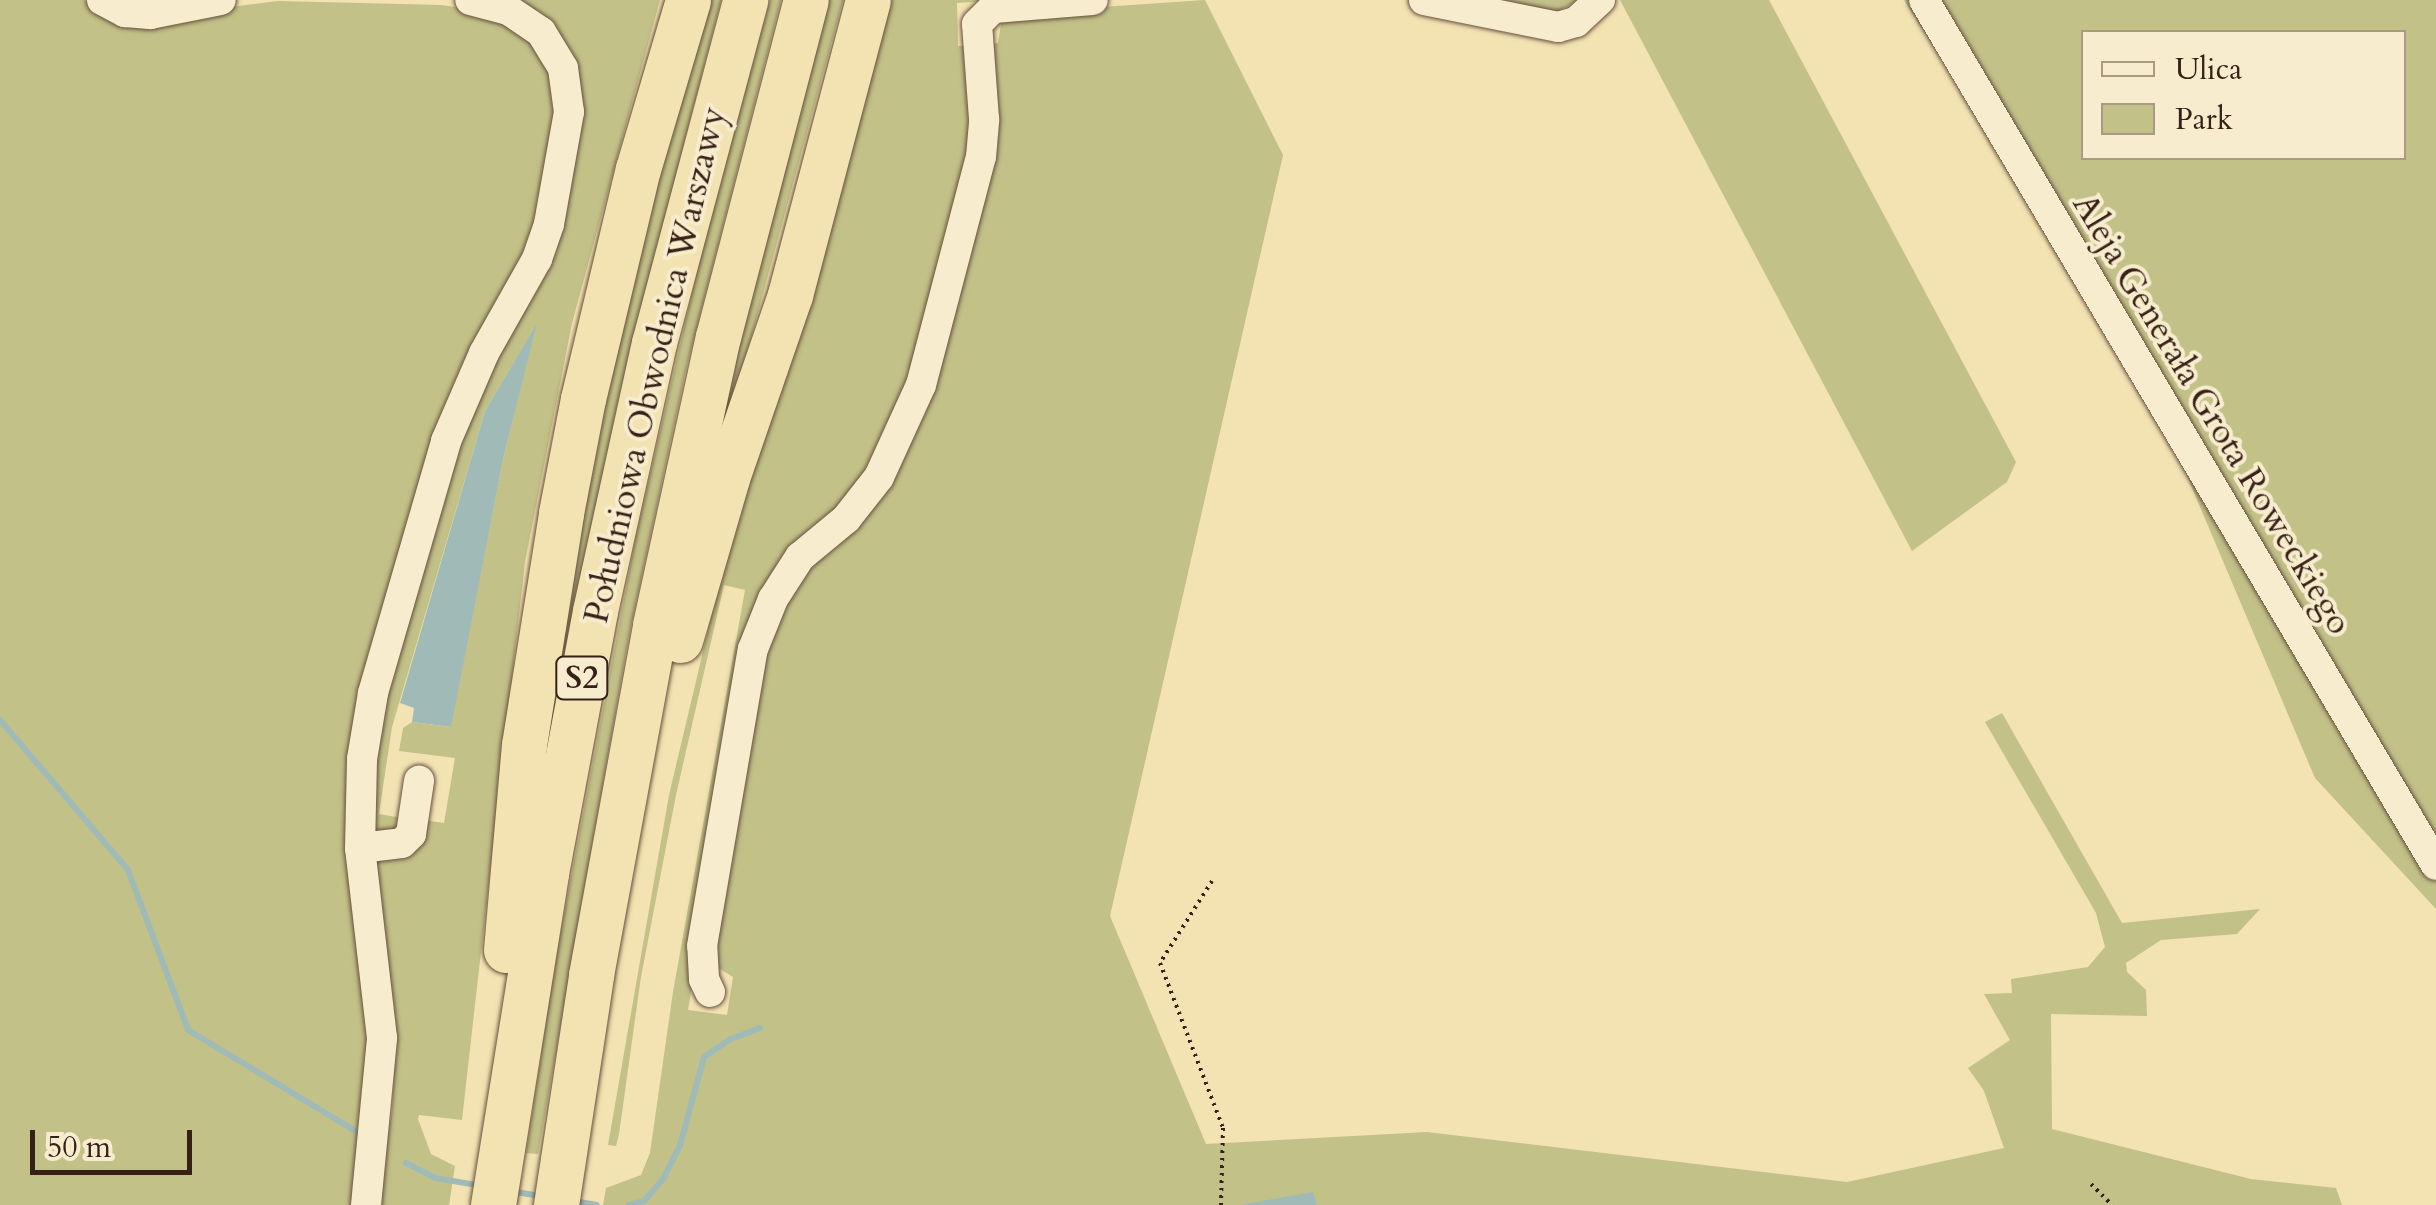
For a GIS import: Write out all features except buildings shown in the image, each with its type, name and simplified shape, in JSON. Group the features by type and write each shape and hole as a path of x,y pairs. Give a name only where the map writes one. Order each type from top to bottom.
{"highway":[{"path":"506,1126 505,960 530,695 583,399 638,170 688,0"},
{"name":"Południowa Obwodnica Warszawy","path":"496,1189 595,610 654,342 745,0"},
{"name":"Południowa Obwodnica Warszawy","path":"558,1193 591,975 655,625 705,396 806,0"},
{"path":"591,975 689,606 727,478 790,296 868,0"}],"street":[{"path":"102,0 138,14 221,0"},
{"path":"366,1205 382,1038 360,848 362,759 373,694 464,394 536,259 549,224 567,134 568,90 554,48 525,19 470,0"},
{"path":"710,992 704,979 702,946 754,649 773,600 800,558 846,519 879,478 922,385 981,157 984,119 976,24 993,8 1092,0"},
{"path":"1424,0 1558,27 1576,22 1600,0"},
{"name":"Aleja Generała Grota Roweckiego","path":"1924,0 2436,866"},
{"path":"360,848 402,843 411,834 420,781"}],"path":[{"path":"1212,881 1160,963 1223,1128 1221,1205"},
{"path":"2091,1184 2112,1205"}],"green space":[{"path":"0,0 85,0 94,8 230,7 278,1 442,5 484,12 513,25 543,54 557,100 532,234 519,267 455,381 424,469 366,688 375,1023 358,1205 0,1205"},
{"path":"514,0 660,0 572,323 525,562 462,1120 419,1115 418,1119 431,1154 455,1166 449,1205 376,1205 392,1111 394,1070 375,864 423,820 444,823 455,758 399,751 403,728 412,722 450,727 504,455 535,327 485,411 392,727 379,814 408,819 399,833 372,831 377,730 463,423 530,284 576,67 554,26"},
{"path":"707,0 721,0 623,382 536,807 546,686 614,344 642,228"},
{"path":"770,0 781,0 687,365 629,635 538,1154 526,1153 556,957 636,536 703,246"},
{"path":"829,0 843,0 717,463 713,462 757,270"},
{"path":"887,0 1005,0 957,3 958,46 969,46 978,110 974,150 911,403 875,475 785,568 757,622 688,1010 727,1015 733,977 713,965 708,948 764,631 796,573 871,498 923,408 987,152 988,44 998,43 1002,18 1014,13 1205,0 1283,155 1110,916 1206,1144 1427,1132 1847,1182 2004,1148 1984,1091 1968,1068 2010,1040 1984,994 2012,993 2011,979 2088,967 2105,947 2096,913 1985,722 2002,713 2122,923 2260,909 2237,934 2161,940 2126,963 2127,972 2146,990 2147,1016 2051,1014 2052,1129 2251,1179 2336,1188 2342,1205 603,1205 606,1188 641,1175 650,1153 673,992 745,590 724,585 676,795 641,977 619,1134 616,1146 608,1145 669,795 729,542 811,297"},
{"path":"1461,0 1579,0 1553,14"},
{"path":"1620,0 1769,0 2016,462 2007,482 1912,551"},
{"path":"1904,0 2436,0 2436,909 2315,778 2144,375"}],"water":[{"path":"537,323 504,455 451,727 412,722 414,708 400,703 485,411"},
{"path":"1313,1192 1317,1205 1239,1205"}],"waterway":[{"path":"0,720 128,870 188,1030 359,1133"},
{"path":"629,1205 644,1201 663,1179 680,1145 704,1057 731,1039 760,1028"},
{"path":"406,1163 435,1178 477,1185"},
{"path":"509,1191 541,1196"},
{"path":"574,1201 597,1205"}]}
